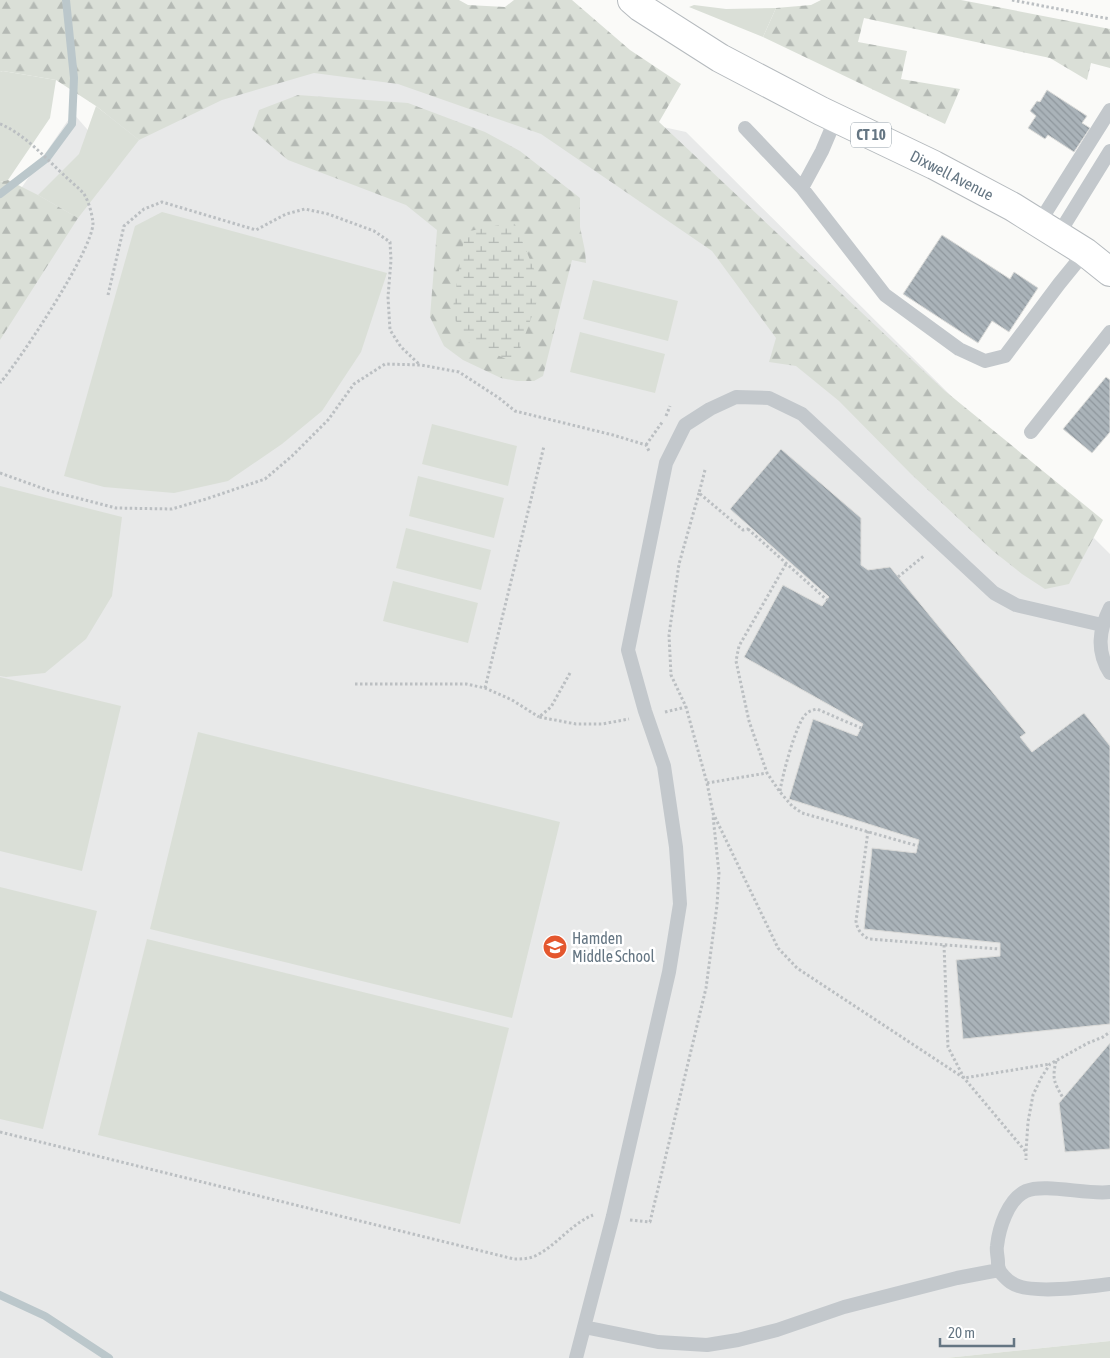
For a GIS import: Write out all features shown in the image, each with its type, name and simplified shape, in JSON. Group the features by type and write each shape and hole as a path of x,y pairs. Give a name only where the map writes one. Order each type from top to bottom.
{"main road":[{"name":"Dixwell Avenue","path":"632,0 720,58 836,118 934,165 1013,207 1085,252 1110,272"}],"lane":[{"path":"1049,229 1110,110"},
{"path":"802,188 822,151 836,118"},
{"path":"745,128 802,188 885,295 960,349 985,361 1005,356 1085,252"},
{"path":"1049,229 1110,151"},
{"path":"1031,432 1110,332"},
{"path":"576,1358 613,1216 667,982 680,904 676,847 664,766 645,711 628,650 666,463 685,425 710,408 736,397 769,398 802,414 994,593 1016,605 1102,625"},
{"path":"1110,608 1102,625 1100,642 1106,666 1110,673"},
{"path":"1110,1192 1100,1194 1044,1188 1026,1191 1014,1200 1006,1214 999,1233 997,1248 999,1270 1012,1284 1032,1289 1053,1290 1110,1284"},
{"path":"584,1326 658,1342 707,1345 738,1340 776,1330 852,1305 957,1278 999,1270"}],"path":[{"path":"1012,0 1110,20"},
{"path":"0,124 8,127 25,140 84,195 91,212 93,225 89,239 64,287 38,329 0,383"},
{"path":"108,295 124,226 144,209 162,202 256,230 286,214 305,209 328,214 374,231 390,242 391,260 388,297 390,330 401,347 421,365"},
{"path":"0,473 50,491 116,508 172,509 265,479 292,456 328,420 354,384 385,364 421,365 459,372 499,398 515,411 646,445 652,457"},
{"path":"646,445 666,418 670,406"},
{"path":"484,688 544,446"},
{"path":"629,1220 650,1222 706,988 717,905 718,881 713,813 707,783 686,707 671,675 669,634 679,564 705,470"},
{"path":"699,493 743,530 749,528 827,600"},
{"path":"898,577 926,555"},
{"path":"786,564 738,646 736,661 749,721 767,773 792,806 802,813 918,846"},
{"path":"539,716 551,707 570,673"},
{"path":"355,684 466,684 484,688 512,700 539,716 576,724 602,724 630,719"},
{"path":"664,712 686,707"},
{"path":"780,792 782,779 800,722 807,713 817,709 861,728"},
{"path":"707,783 767,773"},
{"path":"713,813 778,948 797,968 964,1078 1050,1064"},
{"path":"868,831 856,921 857,927 863,936 868,939 1000,949"},
{"path":"944,945 948,1047 964,1078 1026,1152"},
{"path":"1026,1160 1028,1122 1033,1095 1050,1064 1110,1032"},
{"path":"1056,1060 1054,1082 1063,1098"},
{"path":"0,1132 514,1259 526,1259 537,1255 583,1219 599,1213"}],"shaded area":[{"name":"Hamden Middle School","path":"159,17 686,132 1110,554 1110,1341 946,1358 0,1358 0,316 19,271 22,187 73,113 93,136"}],"green space":[{"path":"0,0 459,0 468,5 505,7 514,0 572,0 630,50 681,84 659,122 945,391 1103,520 1069,584 1045,589 1022,574 993,551 911,474 839,401 796,366 769,362 776,338 712,251 541,134 398,84 314,73 222,100 139,140 96,106 56,80 0,72"},
{"path":"821,0 961,0 1110,29 1110,68 1091,63 1087,80 1050,58 864,18 858,42 907,51 901,79 960,89 945,124 763,37 776,8 811,5"},
{"path":"694,5 726,9 776,8 763,37 689,7"},
{"path":"0,72 56,80 50,118 8,180 0,182"},
{"path":"298,95 408,103 485,132 520,151 580,198 580,227 586,263 572,260 543,376 534,381 517,381 501,378 463,360 444,346 430,317 437,230 406,205 288,160 252,130 259,110"},
{"path":"96,106 139,140 78,218 38,195 79,154"},
{"path":"8,180 78,218 0,340 0,182"},
{"path":"162,212 387,273 361,352 322,411 282,444 228,481 174,493 104,487 64,476 135,226"},
{"path":"514,222 542,288 515,363 468,342 452,314 465,232"},
{"path":"593,280 678,301 668,341 583,319"},
{"path":"580,332 665,354 655,393 570,372"},
{"path":"432,424 517,446 508,486 422,464"},
{"path":"418,476 504,498 494,538 409,516"},
{"path":"0,486 122,517 112,596 86,639 45,673 0,676"},
{"path":"406,528 491,550 481,590 396,568"},
{"path":"393,581 478,603 468,643 383,621"},
{"path":"0,677 121,706 82,871 0,851"},
{"path":"198,732 560,822 512,1018 150,929"},
{"path":"0,887 97,911 43,1129 0,1119"},
{"path":"147,939 509,1028 460,1224 98,1135"},
{"path":"1110,1341 1110,1358 946,1358"}],"building":[{"path":"1047,90 1087,116 1082,123 1090,128 1074,152 1048,135 1045,139 1028,128 1036,116 1030,111 1037,101 1040,102"},
{"path":"942,235 1010,279 1014,272 1038,288 1009,332 992,321 978,343 903,294"},
{"path":"1106,377 1110,380 1110,432 1092,453 1063,429"},
{"path":"781,449 861,518 861,565 868,570 890,567 1026,733 1020,737 1032,752 1084,713 1110,746 1110,1024 963,1039 956,960 1000,956 1000,943 864,929 872,848 916,853 919,840 789,799 813,719 857,736 863,724 744,657 783,585 822,606 829,597 730,509"},
{"path":"1110,1043 1110,1149 1065,1152 1059,1103"}],"waterway":[{"path":"0,194 47,158 72,124 74,78 66,0"},
{"path":"0,1295 45,1316 109,1358"}],"place":[{"name":"Hamden Middle School","path":"555,947"}]}
